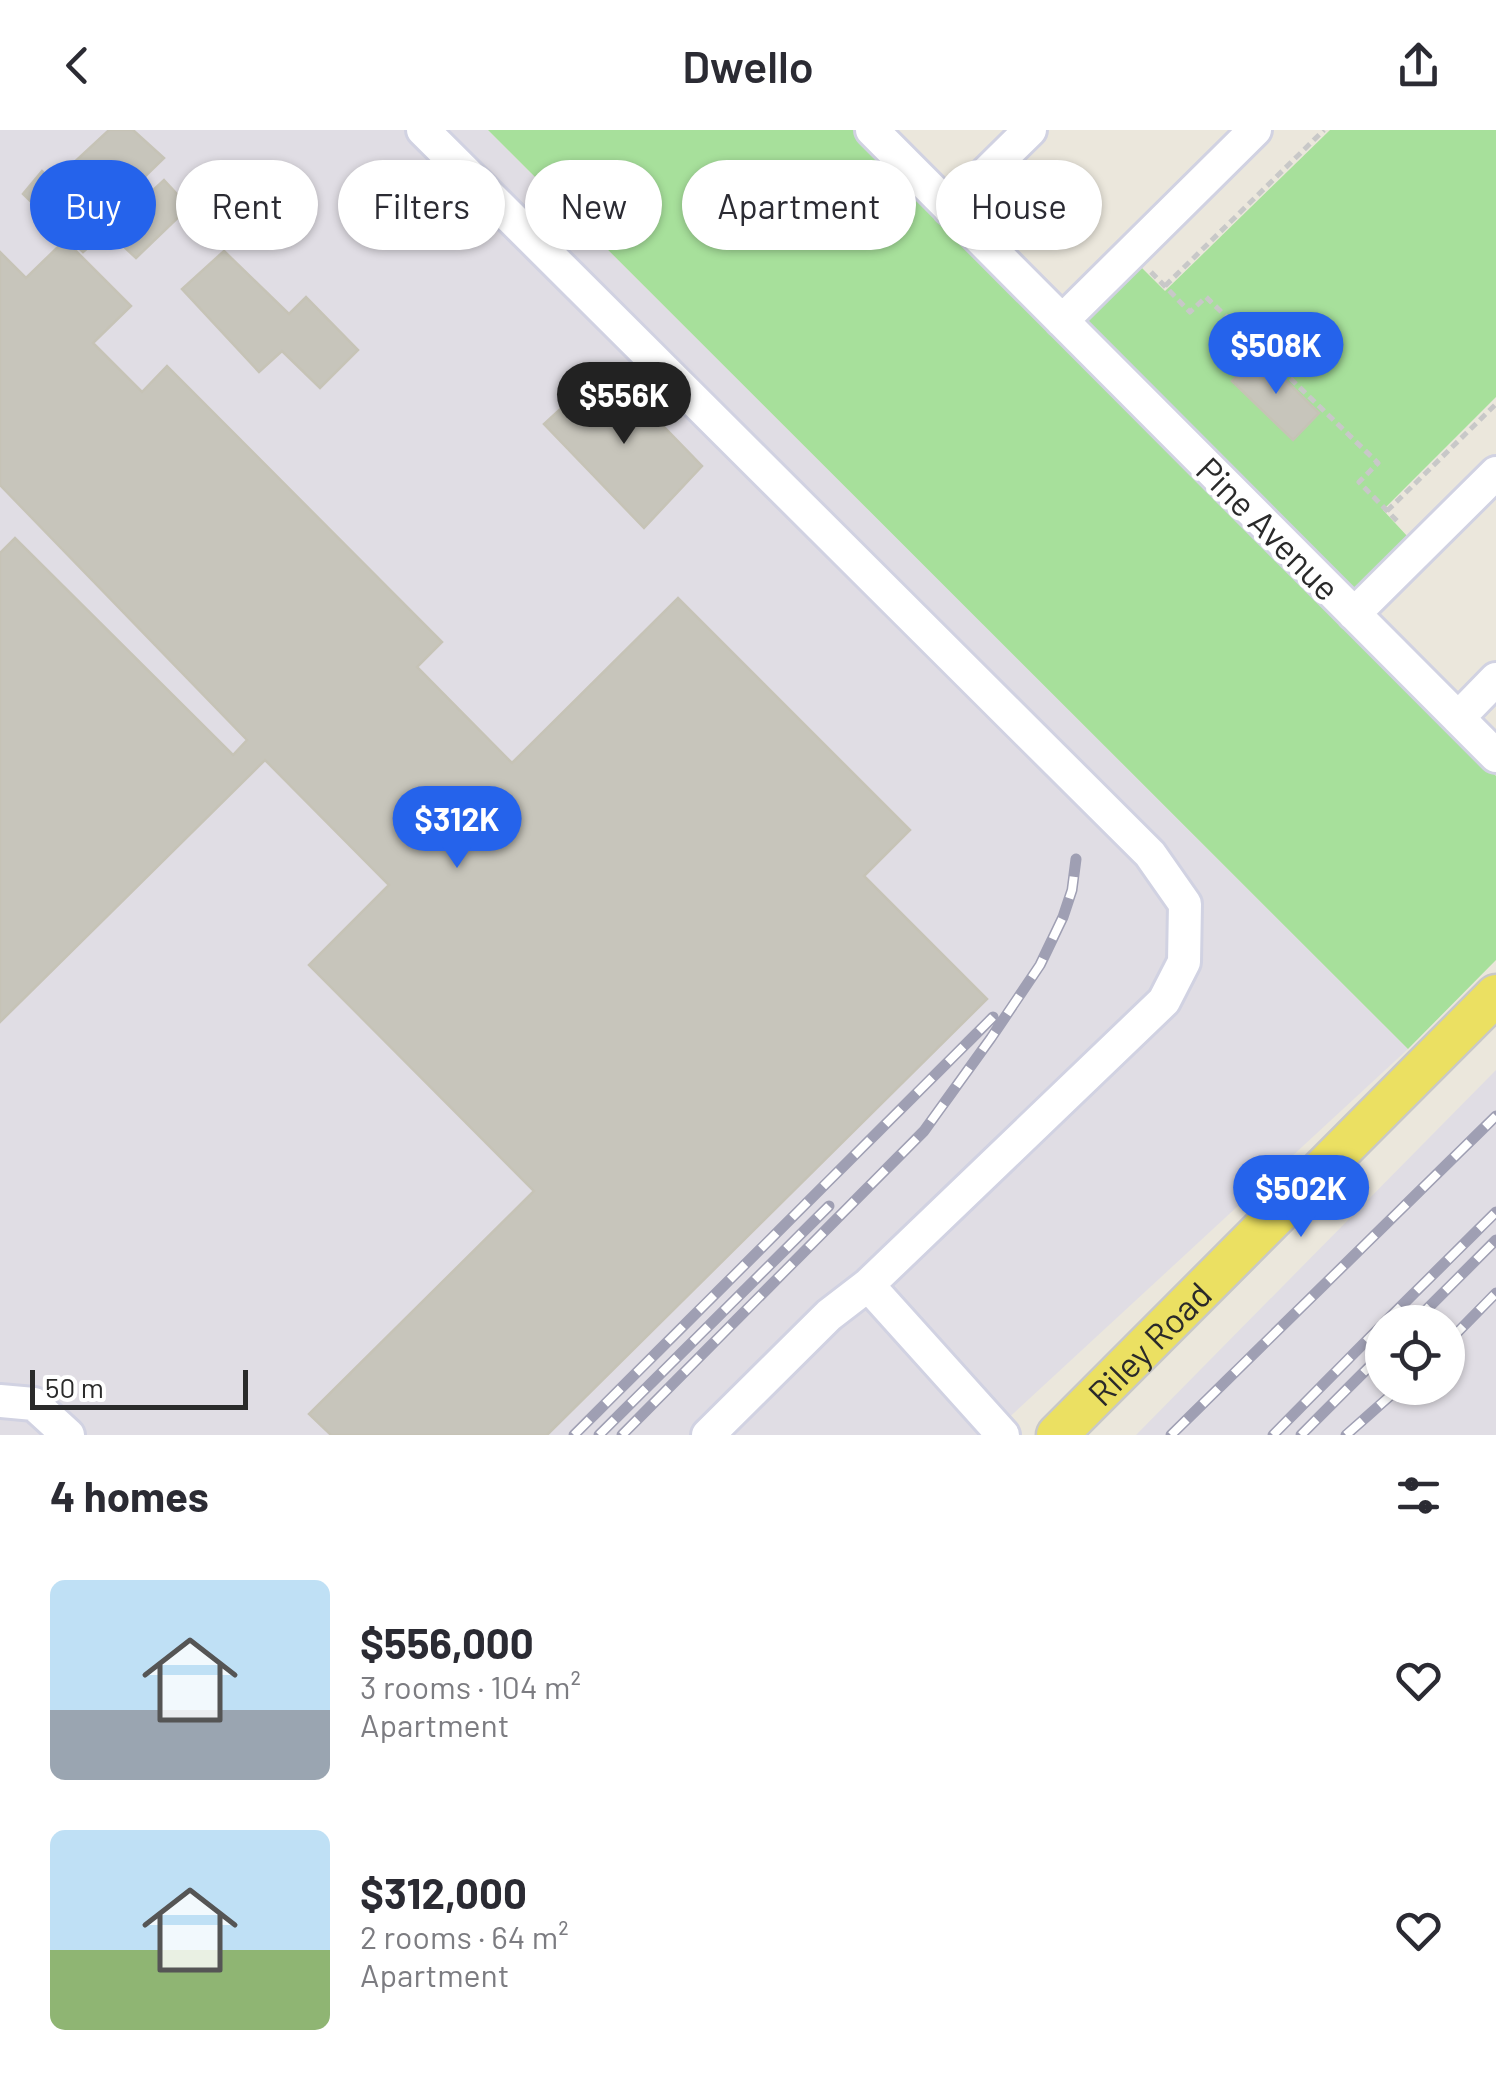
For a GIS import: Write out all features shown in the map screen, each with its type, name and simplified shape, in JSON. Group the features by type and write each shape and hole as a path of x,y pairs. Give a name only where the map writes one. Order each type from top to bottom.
{"main road":[{"name":"Riley Road","path":"1056,1435 1496,995"}],"street":[{"path":"423,130 1150,854 1186,904 1184,962 1164,1001 868,1286 829,1315 708,1435"},
{"name":"Pine Avenue","path":"872,130 936,195"},
{"path":"1000,160 1030,130"},
{"path":"1062,321 1255,130"},
{"name":"Pine Avenue","path":"991,250 1496,756"},
{"path":"1354,614 1496,474"},
{"path":"1458,718 1496,680"},
{"path":"868,1286 1003,1435"},
{"path":"0,1401 34,1404 68,1435"}],"path":[{"path":"1165,286 1324,130"},
{"path":"1132,252 1190,312 1206,297 1378,464 1359,482 1422,546"},
{"path":"1387,511 1496,404"}],"shaded area":[{"path":"0,130 488,130 525,167 525,250 608,250 1408,1049 990,1435 0,1435"},
{"path":"1496,1070 1496,1435 1136,1435"}],"green space":[{"path":"488,130 855,130 885,160 682,160 682,250 916,250 916,191 936,212 936,250 974,250 1496,776 1496,960 1408,1049 608,250 662,250 662,160 525,160 525,167"},
{"path":"1330,130 1496,130 1496,397 1383,510 1408,537 1354,590 1085,322 1141,267 1165,291","holes":["1259,354 1319,413 1293,440 1233,381"]}],"building":[{"path":"109,130 133,130 164,158 156,166 156,160 77,160"},
{"path":"164,180 176,193 176,220 156,239 156,187"},
{"path":"55,250 75,250 131,306 93,343 142,392 167,366 442,642 417,667 512,763 678,598 910,830 864,876 987,999 547,1435 331,1435 309,1414 534,1191 309,965 389,885 265,760 0,1022 0,553 15,538 233,755 247,740 0,485 0,252 26,278"},
{"path":"127,250 144,250 136,258"},
{"path":"224,251 289,314 306,297 358,350 320,388 282,351 259,372 182,289"},
{"path":"1259,354 1319,413 1293,440 1232,381"},
{"path":"606,367 702,466 644,528 544,424"}],"railway":[{"path":"622,1435 924,1131 1040,965 1063,917 1076,859"},
{"path":"574,1435 993,1017"},
{"path":"1171,1435 1496,1116"},
{"path":"599,1435 829,1206"},
{"path":"1402,1305 1496,1212"},
{"path":"1431,1305 1496,1240"},
{"path":"1465,1325 1496,1293"},
{"path":"1273,1435 1365,1342"},
{"path":"1301,1435 1365,1371"},
{"path":"1346,1435 1380,1405"}]}
